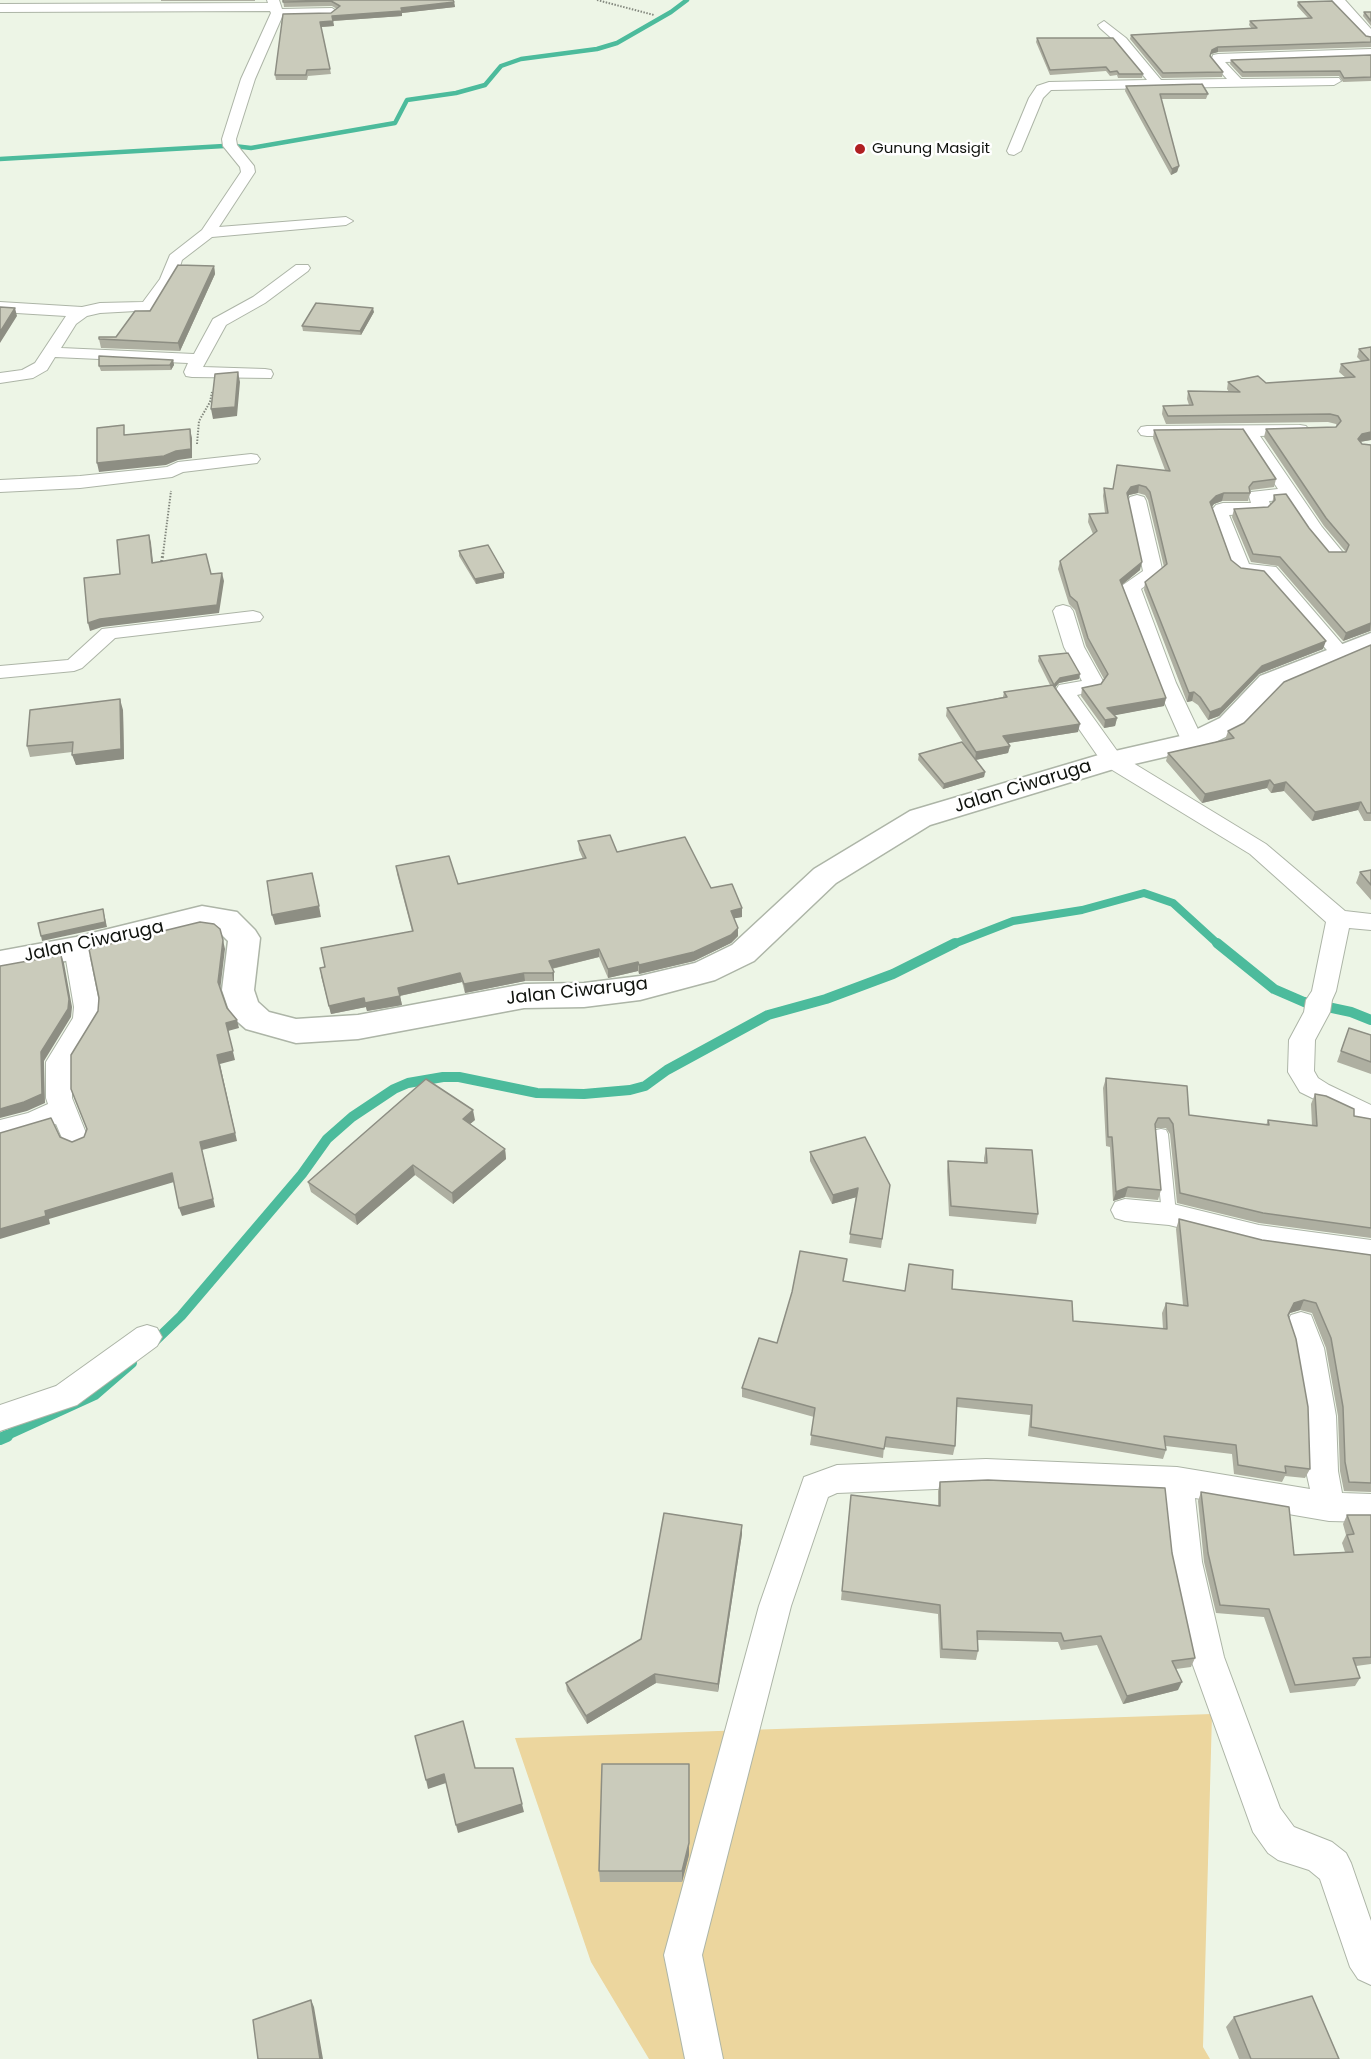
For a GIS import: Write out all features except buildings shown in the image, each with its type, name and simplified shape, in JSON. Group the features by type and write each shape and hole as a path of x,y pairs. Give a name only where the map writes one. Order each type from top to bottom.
{"street":[{"path":"1338,0 1371,36"},
{"path":"0,8 275,6 332,12"},
{"path":"0,307 82,312 100,308 148,307 168,279 175,258 208,233 248,171 247,166 230,146 229,139 275,6"},
{"path":"1104,24 1122,41 1156,83"},
{"path":"1237,82 1217,61 1218,58 1371,53"},
{"path":"1014,152 1036,98 1042,89 1049,86 1334,81"},
{"path":"208,233 346,221"},
{"path":"266,374 192,372 219,322 259,300 302,268"},
{"path":"0,378 27,374 41,366 70,321 82,312"},
{"path":"50,352 200,359"},
{"path":"1148,431 1318,430"},
{"path":"1249,432 1289,494 1335,555"},
{"path":"0,486 80,482 172,472 178,467 250,459"},
{"path":"1289,494 1258,496 1262,507 1259,509 1223,509 1219,512 1241,567 1246,570 1269,571 1340,653"},
{"path":"1137,501 1153,573 1130,587 1166,683 1193,742"},
{"path":"1063,611 1074,647 1094,683 1092,686 1066,690 1065,693 1112,760 1258,849 1339,919 1371,922"},
{"path":"0,672 67,667 75,664 109,633 253,617"},
{"name":"Jalan Ciwaruga","path":"0,962 76,948 202,917 226,920 244,938 238,990 243,1008 258,1021 296,1031 358,1028 524,996 584,995 640,988 704,972 743,952 825,876 920,818 1112,760 1193,742 1230,724 1270,682 1371,641"},
{"path":"1339,919 1324,991 1319,1000 1317,1012 1302,1040 1301,1072 1309,1085 1371,1117"},
{"path":"75,1138 59,1098 59,1062 86,1019 87,1007 76,948"},
{"path":"0,1130 34,1122 63,1109"},
{"path":"1125,1210 1169,1214 1259,1236 1371,1252"},
{"path":"1301,1324 1309,1348 1321,1416 1322,1471 1329,1507"},
{"path":"0,1418 66,1396 147,1337"},
{"path":"704,2059 682,1955 775,1606 815,1487 837,1479 986,1473 1177,1481 1329,1507 1371,1508"},
{"path":"1177,1481 1186,1562 1207,1657 1266,1819 1281,1840 1291,1847 1319,1855 1333,1866 1363,1954 1371,1966"}],"lane":[{"path":"1161,1134 1169,1214"}],"path":[{"path":"597,0 654,15"},
{"path":"194,466 199,421 210,402 217,374"},
{"path":"161,570 167,515 171,508 172,472"}],"shaded area":[{"path":"1212,1714 1203,2047 1210,2059 649,2059 591,1962 515,1738"}],"waterway":[{"path":"234,146 251,148 395,123 407,100 456,93 485,85 501,66 521,59 597,49 617,43 671,12 687,0"},
{"path":"0,159 224,146"},
{"path":"951,945 1013,921 1082,910 1144,893 1173,903 1219,945"},
{"path":"951,945 955,943"},
{"path":"1217,943 1274,989 1304,1002 1351,1012 1371,1020"},
{"path":"153,1343 181,1316 302,1174 327,1139 352,1117 394,1089 408,1083 443,1077 459,1077 537,1093 584,1094 630,1090 645,1086 667,1070 768,1015 826,999 893,974 951,945"},
{"path":"3,1437 95,1395 132,1363"},
{"path":"0,1439 7,1436"}],"place":[{"name":"Gunung Masigit","path":"860,149"}]}
